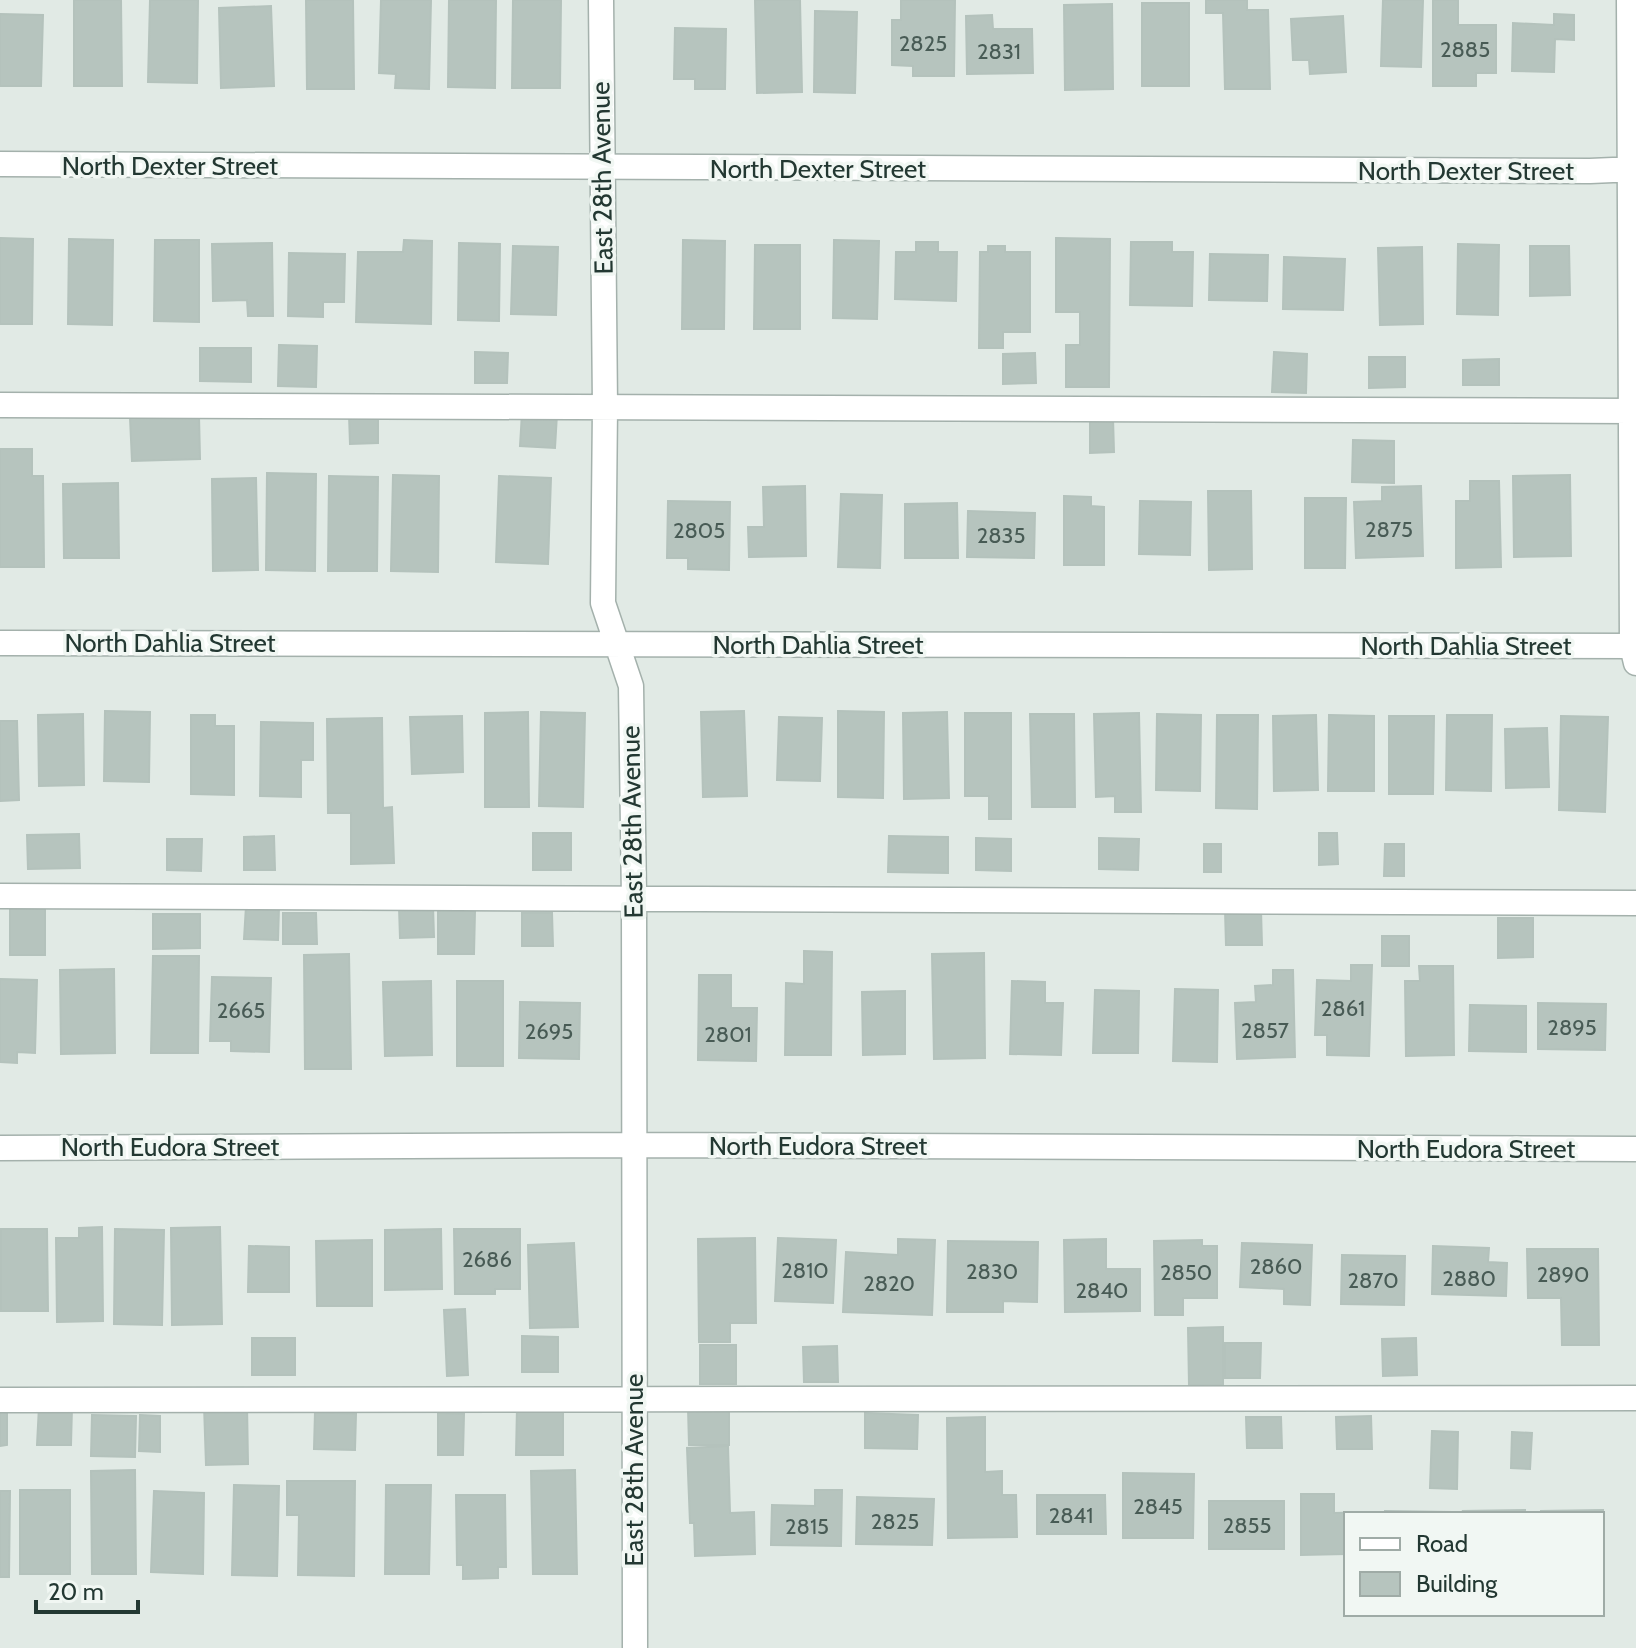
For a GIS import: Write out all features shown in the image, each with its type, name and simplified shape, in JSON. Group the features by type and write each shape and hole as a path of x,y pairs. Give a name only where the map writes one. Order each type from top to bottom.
{"street":[{"name":"East 28th Avenue","path":"601,0 605,407 603,603 631,686 635,1648"},
{"path":"1629,0 1633,169 1631,411 1635,651"},
{"name":"North Dexter Street","path":"0,164 602,169 1633,169"},
{"path":"0,405 1631,411"},
{"name":"North Dahlia Street","path":"0,643 1635,651"},
{"path":"0,896 1636,903"},
{"name":"North Eudora Street","path":"0,1148 633,1145 1636,1149"},
{"path":"0,1400 1636,1398"}],"building":[{"path":"74,0 121,0 122,86 74,86"},
{"path":"150,0 198,0 197,83 148,82"},
{"path":"306,0 353,0 354,89 307,89"},
{"path":"381,0 431,0 429,89 395,88 396,74 379,73"},
{"path":"449,0 496,0 495,88 448,87"},
{"path":"513,0 561,0 560,88 512,88"},
{"path":"755,0 800,0 802,92 757,93"},
{"path":"901,0 955,0 954,76 913,76 913,66 892,65 892,20 901,20"},
{"path":"1206,0 1247,0 1247,10 1268,10 1270,89 1225,89 1223,13 1206,13"},
{"path":"1383,0 1423,0 1421,67 1381,66"},
{"path":"1433,0 1458,0 1458,25 1496,25 1496,73 1476,73 1476,86 1433,86"},
{"path":"1142,3 1189,3 1189,86 1142,86"},
{"path":"1112,4 1113,89 1065,90 1064,5"},
{"path":"271,6 274,86 221,88 219,8"},
{"path":"815,11 857,12 855,93 814,92"},
{"path":"0,14 43,15 41,86 0,86"},
{"path":"1554,14 1574,15 1574,40 1555,39 1554,72 1512,71 1513,23 1554,25"},
{"path":"992,15 993,29 1032,29 1033,73 967,74 966,16"},
{"path":"1343,16 1346,72 1310,74 1309,60 1293,60 1291,19"},
{"path":"675,28 726,29 725,89 695,89 695,79 674,79"},
{"path":"0,238 33,239 32,324 0,324"},
{"path":"1056,238 1110,239 1109,387 1066,387 1066,345 1080,345 1080,312 1056,312"},
{"path":"69,239 113,240 112,325 68,324"},
{"path":"155,240 199,240 199,322 154,321"},
{"path":"404,240 432,241 431,324 356,322 358,252 403,252"},
{"path":"683,240 725,241 724,329 682,329"},
{"path":"834,240 879,241 877,319 833,318"},
{"path":"916,242 938,242 938,252 957,252 956,301 895,299 896,252 916,252"},
{"path":"1131,242 1172,242 1172,252 1193,252 1192,306 1130,305"},
{"path":"272,243 273,316 248,316 247,300 213,301 212,244"},
{"path":"459,243 500,244 499,321 458,320"},
{"path":"1458,244 1499,245 1498,315 1457,314"},
{"path":"755,245 800,245 800,329 754,329"},
{"path":"513,246 558,247 556,315 511,314"},
{"path":"988,246 1005,246 1005,252 1030,252 1030,332 1003,332 1003,348 979,348 980,252 988,252"},
{"path":"1530,246 1569,246 1570,295 1530,296"},
{"path":"1422,247 1423,324 1380,325 1378,248"},
{"path":"289,253 345,254 344,302 323,302 323,317 288,316"},
{"path":"1210,254 1268,255 1267,301 1209,300"},
{"path":"1284,257 1345,259 1343,310 1283,309"},
{"path":"279,345 317,346 316,387 278,386"},
{"path":"200,348 251,348 251,382 200,381"},
{"path":"475,352 508,353 507,383 475,383"},
{"path":"1274,352 1307,354 1306,393 1272,392"},
{"path":"1035,353 1036,383 1003,384 1003,354"},
{"path":"1369,357 1405,357 1405,387 1369,388"},
{"path":"1499,359 1499,385 1463,385 1463,360"},
{"path":"522,413 557,414 555,448 520,446"},
{"path":"349,415 378,415 378,443 350,444"},
{"path":"199,416 200,459 132,461 130,418"},
{"path":"1090,418 1113,418 1114,452 1090,453"},
{"path":"1353,440 1394,441 1394,483 1352,482"},
{"path":"0,449 32,449 32,476 43,476 44,567 0,567"},
{"path":"267,473 316,474 315,571 266,570"},
{"path":"393,475 439,476 438,572 391,571"},
{"path":"1570,475 1571,556 1514,557 1513,476"},
{"path":"329,476 378,477 377,571 328,571"},
{"path":"499,476 551,478 548,564 496,562"},
{"path":"256,478 258,570 213,571 212,479"},
{"path":"1470,481 1499,481 1501,567 1456,568 1456,501 1470,501"},
{"path":"118,483 119,558 64,558 63,484"},
{"path":"805,486 806,556 749,557 748,527 764,527 763,487"},
{"path":"1421,486 1423,556 1356,558 1354,502 1382,501 1382,487"},
{"path":"1208,491 1251,491 1252,569 1209,570"},
{"path":"841,494 882,495 880,568 838,567"},
{"path":"1064,496 1091,497 1091,506 1104,507 1104,565 1064,565"},
{"path":"1305,498 1346,498 1345,568 1305,568"},
{"path":"668,501 730,502 729,570 688,569 688,558 667,558"},
{"path":"1140,501 1191,502 1190,555 1139,554"},
{"path":"957,503 958,558 905,558 905,504"},
{"path":"968,511 1035,513 1034,558 967,557"},
{"path":"105,711 150,712 149,782 104,781"},
{"path":"744,711 747,796 703,797 701,712"},
{"path":"838,711 884,712 883,798 838,797"},
{"path":"528,712 529,807 485,807 485,713"},
{"path":"541,712 585,713 583,807 539,806"},
{"path":"947,712 949,798 904,799 903,713"},
{"path":"965,713 1011,713 1011,819 989,819 989,796 965,796"},
{"path":"1139,713 1141,812 1115,812 1115,796 1096,797 1094,714"},
{"path":"83,714 84,785 39,786 38,715"},
{"path":"1030,714 1074,714 1075,807 1032,807"},
{"path":"1157,714 1201,715 1200,791 1156,790"},
{"path":"191,715 215,715 215,726 234,726 234,795 191,794"},
{"path":"1217,715 1258,715 1257,809 1216,808"},
{"path":"1316,715 1318,790 1274,791 1273,716"},
{"path":"1329,715 1374,716 1374,791 1328,791"},
{"path":"1447,715 1492,715 1491,791 1446,790"},
{"path":"462,716 463,772 412,774 410,717"},
{"path":"1389,716 1434,716 1433,794 1389,794"},
{"path":"1561,716 1608,717 1605,812 1559,810"},
{"path":"779,717 822,718 820,781 777,780"},
{"path":"382,718 383,808 392,807 394,863 351,864 351,813 328,813 327,719"},
{"path":"0,721 17,721 19,800 0,801"},
{"path":"261,722 313,723 313,760 301,760 301,797 260,796"},
{"path":"1547,728 1549,787 1506,788 1505,729"},
{"path":"533,833 571,833 571,870 533,870"},
{"path":"1319,833 1337,833 1338,864 1319,865"},
{"path":"79,834 80,868 28,869 27,835"},
{"path":"274,836 275,870 244,870 244,837"},
{"path":"889,836 948,837 948,873 888,872"},
{"path":"976,838 1011,839 1011,871 976,870"},
{"path":"1099,838 1139,839 1138,870 1099,869"},
{"path":"167,839 202,839 201,871 167,870"},
{"path":"1204,844 1221,844 1221,872 1204,872"},
{"path":"1385,844 1404,844 1404,876 1384,876"},
{"path":"10,905 45,905 45,955 10,955"},
{"path":"246,906 279,907 278,940 244,939"},
{"path":"433,906 434,937 400,938 399,907"},
{"path":"438,910 475,911 474,954 438,954"},
{"path":"1225,910 1261,910 1262,945 1226,945"},
{"path":"283,913 316,913 317,944 283,944"},
{"path":"522,913 552,913 553,946 522,946"},
{"path":"153,914 200,914 200,948 153,949"},
{"path":"1498,918 1533,918 1533,957 1498,958"},
{"path":"1382,936 1409,936 1409,966 1382,966"},
{"path":"804,951 832,952 831,1055 785,1055 786,983 804,984"},
{"path":"984,953 985,1058 934,1059 932,954"},
{"path":"349,954 351,1069 305,1069 304,955"},
{"path":"153,956 199,956 198,1053 151,1053"},
{"path":"1351,965 1372,965 1369,1056 1327,1055 1327,1035 1315,1035 1317,980 1351,981"},
{"path":"1419,966 1453,966 1454,1055 1406,1056 1405,981 1420,981"},
{"path":"114,969 115,1053 61,1054 60,970"},
{"path":"1273,970 1293,970 1295,1057 1237,1059 1235,1003 1256,1002 1255,986 1273,985"},
{"path":"699,975 731,975 731,1008 757,1008 756,1061 698,1060"},
{"path":"212,977 271,978 269,1052 231,1051 231,1041 210,1041"},
{"path":"0,979 37,980 35,1053 17,1052 17,1063 0,1062"},
{"path":"431,981 432,1055 385,1056 383,982"},
{"path":"457,981 503,981 503,1066 457,1066"},
{"path":"1012,981 1045,982 1045,1003 1063,1003 1061,1055 1010,1054"},
{"path":"1175,989 1218,990 1217,1062 1173,1061"},
{"path":"1095,990 1139,991 1138,1053 1093,1053"},
{"path":"905,991 905,1054 863,1055 862,992"},
{"path":"520,1002 580,1003 579,1059 519,1058"},
{"path":"1538,1003 1606,1004 1605,1050 1538,1049"},
{"path":"1470,1005 1526,1006 1526,1052 1469,1051"},
{"path":"102,1227 103,1321 57,1322 56,1238 79,1238 79,1228"},
{"path":"220,1227 222,1324 172,1325 171,1228"},
{"path":"1,1229 47,1229 48,1311 1,1311"},
{"path":"115,1229 164,1230 162,1325 114,1324"},
{"path":"441,1229 442,1289 385,1290 385,1230"},
{"path":"454,1229 520,1229 520,1289 495,1289 495,1294 455,1294"},
{"path":"755,1238 756,1323 730,1323 730,1342 699,1342 698,1239"},
{"path":"778,1238 836,1240 833,1303 775,1301"},
{"path":"898,1239 935,1240 932,1315 843,1312 846,1252 898,1255"},
{"path":"1106,1239 1106,1269 1140,1269 1140,1311 1065,1312 1064,1240"},
{"path":"372,1240 372,1306 317,1306 316,1241"},
{"path":"1202,1240 1202,1246 1217,1246 1217,1298 1183,1298 1183,1315 1155,1315 1154,1241"},
{"path":"948,1241 1038,1242 1037,1302 1003,1301 1003,1312 947,1312"},
{"path":"574,1243 578,1327 530,1328 528,1245"},
{"path":"1242,1243 1312,1245 1310,1305 1284,1304 1284,1289 1240,1287"},
{"path":"249,1246 289,1247 289,1292 248,1292"},
{"path":"1433,1246 1489,1248 1488,1262 1507,1263 1506,1296 1432,1294"},
{"path":"1527,1249 1598,1249 1599,1345 1562,1345 1561,1298 1528,1298"},
{"path":"1342,1255 1405,1256 1404,1305 1341,1304"},
{"path":"465,1309 468,1375 447,1376 444,1310"},
{"path":"1223,1327 1223,1385 1189,1385 1188,1328"},
{"path":"522,1336 558,1337 558,1372 522,1372"},
{"path":"252,1338 295,1338 295,1375 252,1375"},
{"path":"1416,1338 1417,1375 1383,1376 1382,1339"},
{"path":"1225,1343 1261,1343 1260,1378 1225,1378"},
{"path":"700,1345 736,1345 736,1384 700,1384"},
{"path":"837,1346 838,1382 804,1382 803,1347"},
{"path":"247,1404 248,1464 206,1465 204,1405"},
{"path":"39,1406 72,1407 71,1445 37,1445"},
{"path":"517,1407 563,1408 563,1455 516,1455"},
{"path":"729,1407 729,1445 689,1445 688,1408"},
{"path":"0,1412 7,1412 7,1445 0,1446"},
{"path":"315,1412 356,1414 355,1450 314,1449"},
{"path":"438,1413 464,1414 463,1455 438,1455"},
{"path":"865,1413 918,1415 917,1449 865,1448"},
{"path":"92,1415 136,1416 135,1457 91,1456"},
{"path":"140,1415 160,1416 160,1452 139,1451"},
{"path":"1371,1416 1372,1449 1337,1449 1336,1417"},
{"path":"985,1417 985,1472 1002,1471 1002,1495 1016,1495 1017,1537 948,1538 947,1418"},
{"path":"1246,1417 1281,1417 1282,1448 1247,1448"},
{"path":"1432,1431 1458,1432 1457,1489 1430,1488"},
{"path":"1512,1432 1532,1433 1530,1469 1511,1468"},
{"path":"728,1446 730,1513 754,1512 755,1554 695,1556 694,1523 690,1523 687,1448"},
{"path":"135,1470 136,1574 92,1574 91,1471"},
{"path":"575,1470 577,1574 533,1574 531,1471"},
{"path":"1123,1473 1194,1474 1193,1538 1123,1538"},
{"path":"287,1481 355,1481 354,1576 298,1575 299,1515 287,1515"},
{"path":"234,1485 279,1486 277,1576 232,1575"},
{"path":"386,1485 431,1485 429,1574 385,1574"},
{"path":"20,1490 70,1490 70,1574 20,1574"},
{"path":"815,1490 842,1490 841,1546 771,1545 772,1505 815,1506"},
{"path":"0,1491 10,1491 9,1577 0,1577"},
{"path":"154,1491 204,1493 203,1574 151,1572"},
{"path":"1301,1494 1334,1494 1334,1513 1344,1513 1344,1554 1301,1555"},
{"path":"456,1495 505,1495 506,1567 498,1567 498,1578 463,1579 463,1565 457,1565"},
{"path":"1037,1495 1105,1495 1106,1534 1037,1534"},
{"path":"857,1497 934,1499 932,1545 856,1544"},
{"path":"1209,1501 1284,1501 1284,1549 1209,1549"},
{"path":"1525,1510 1525,1512 1463,1512"},
{"path":"1603,1510 1603,1512 1541,1512"}]}
